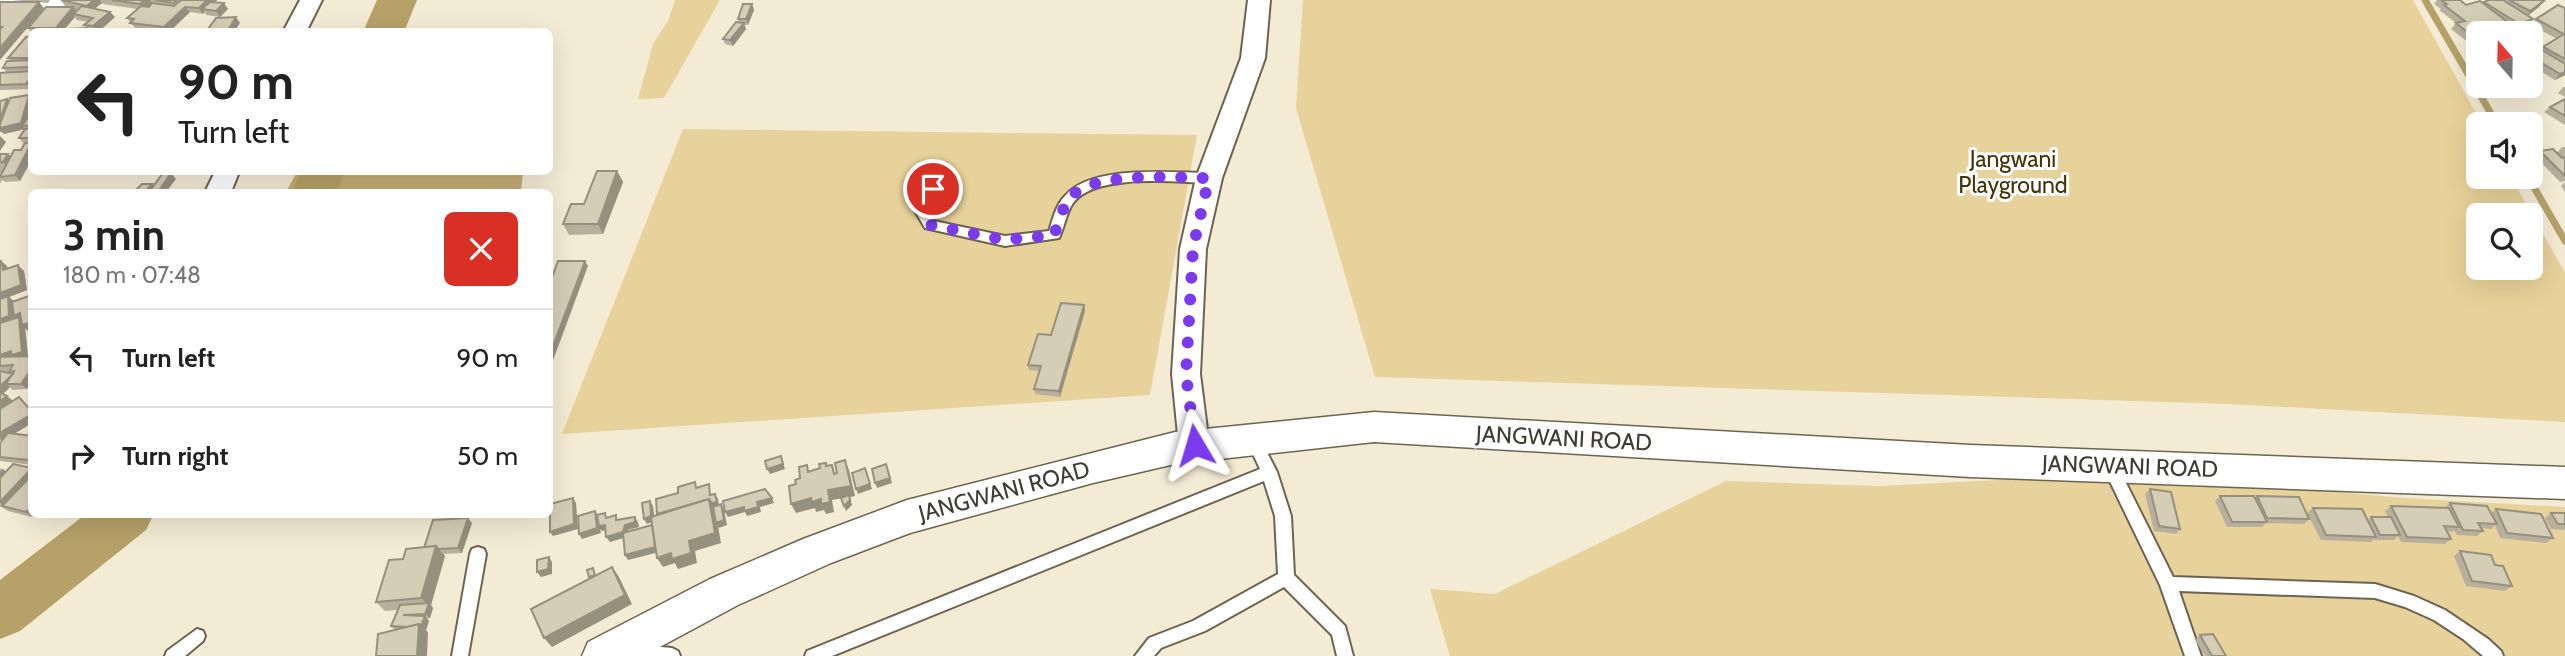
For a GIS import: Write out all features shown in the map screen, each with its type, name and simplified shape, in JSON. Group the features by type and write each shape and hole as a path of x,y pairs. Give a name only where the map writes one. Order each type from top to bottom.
{"street":[{"path":"296,28 311,0"},
{"path":"1195,445 1187,360 1193,248 1209,178 1253,58 1259,0"},
{"path":"0,6 55,4"},
{"name":"JANGWANI ROAD","path":"607,653 724,592 817,551 907,517 1093,467 1195,445 1374,427 1970,461 2565,483"}],"lane":[{"path":"946,169 921,209 930,225 1005,240 1054,235 1069,198 1086,187 1120,177 1209,178"},
{"path":"1253,439 1269,472 1283,516 1286,578 1339,631 1345,656"},
{"path":"2111,466 2168,584 2193,656"},
{"path":"813,656 1269,472"},
{"path":"460,656 478,554"},
{"path":"1143,656 1155,643 1199,626 1286,578"},
{"path":"2168,584 2375,591 2394,595 2443,617 2474,636 2495,656"},
{"path":"173,656 197,636"},
{"path":"607,653 672,656"}],"green space":[{"path":"675,0 720,0 664,98 638,99 653,44 668,21"},
{"name":"Jangwani Playground","path":"1303,0 2413,0 2475,112 2466,112 2466,189 2518,189 2526,203 2466,203 2466,280 2543,280 2543,234 2565,273 2565,422 2228,404 1375,377 1296,108"},
{"path":"683,129 1197,135 1150,395 562,434"},
{"path":"2095,470 2405,498 2565,507 2565,656 1450,656 1430,589 1495,594 1726,481 1880,486 2017,479"}],"shaded area":[{"path":"295,175 523,175 521,189 288,189"}],"building":[{"path":"61,0 94,0 87,6"},
{"path":"112,0 144,0 140,4"},
{"path":"155,0 177,0 174,3"},
{"path":"181,0 207,0 199,8 185,7 164,27 130,23 134,19 127,18 141,6 149,7 152,3 174,6"},
{"path":"2441,0 2460,0 2466,5 2480,1 2506,21 2466,21 2466,31 2456,23 2465,21 2444,5 2447,4"},
{"path":"2503,0 2533,19 2514,21 2484,2"},
{"path":"2509,0 2541,0 2544,1 2530,11"},
{"path":"0,2 39,2 0,48 2,27"},
{"path":"210,2 224,3 216,11 202,9"},
{"path":"743,4 752,4 746,19 738,19"},
{"path":"2558,5 2565,8 2565,59 2543,47 2564,34 2536,19"},
{"path":"82,6 110,12 93,26 84,25 93,18 73,14"},
{"path":"46,7 73,7 56,28 28,28"},
{"path":"236,17 229,28 209,28 216,18"},
{"path":"736,22 744,23 730,40 723,39"},
{"path":"26,37 28,58 8,58"},
{"path":"2543,51 2565,64 2565,72 2560,74 2543,64"},
{"path":"28,60 28,67 3,68 7,61"},
{"path":"28,71 28,82 0,85 0,73"},
{"path":"28,95 21,123 0,128 0,124 10,98"},
{"path":"7,99 0,120 0,101"},
{"path":"2565,99 2565,116 2550,107"},
{"path":"28,129 28,138 19,138"},
{"path":"28,143 28,150 15,175 0,177 14,150 21,150"},
{"path":"2553,149 2562,158 2565,157 2565,176 2543,154 2543,151"},
{"path":"0,154 8,154 3,162 0,162"},
{"path":"597,171 617,171 598,224 563,224 571,204 584,204"},
{"path":"162,175 170,175 160,189 151,189"},
{"path":"142,184 152,184 148,189 137,189"},
{"path":"0,261 3,270 18,265 21,285 0,293"},
{"path":"558,261 585,261 553,346 553,275"},
{"path":"8,296 9,316 0,319 0,299"},
{"path":"28,296 28,323 22,325 20,313 14,316 12,302"},
{"path":"1061,303 1084,305 1059,391 1034,389 1041,366 1028,365 1038,334 1051,335"},
{"path":"19,317 22,352 12,355 11,351 0,355 0,323"},
{"path":"28,356 28,374 21,384 6,384 14,371 9,372 13,365 0,366 0,357"},
{"path":"0,371 13,374 0,386"},
{"path":"19,397 28,407 28,416 0,433 0,409"},
{"path":"8,433 28,436 28,460 0,457 0,443"},
{"path":"781,456 783,464 767,469 765,461"},
{"path":"845,460 851,486 828,490 830,502 821,504 821,499 812,502 811,498 791,504 789,486 796,484 795,480 800,478 799,467 807,465 808,472 820,468 819,464 826,463 826,466 832,465 834,474 837,473 835,463"},
{"path":"13,464 28,467 28,472 0,502 0,478"},
{"path":"886,464 890,478 875,483 872,469"},
{"path":"865,468 870,484 856,489 852,473"},
{"path":"28,479 28,510 26,512 2,506"},
{"path":"695,482 696,488 709,484 710,495 715,494 717,502 712,503 709,499 657,514 656,499 678,493 678,487"},
{"path":"765,489 772,498 757,502 758,507 725,512 723,501"},
{"path":"2150,489 2171,492 2180,529 2159,526"},
{"path":"849,495 850,500 844,506 841,498"},
{"path":"2220,496 2254,496 2267,522 2232,522"},
{"path":"2257,496 2299,497 2309,519 2267,518"},
{"path":"573,498 574,524 550,532 553,503"},
{"path":"709,499 715,533 689,541 691,553 672,559 671,553 657,558 651,517"},
{"path":"650,501 651,516 644,519 642,503"},
{"path":"2450,503 2487,506 2497,524 2478,523 2483,531 2463,530"},
{"path":"721,504 724,520 716,523 713,507"},
{"path":"2391,506 2449,508 2459,527 2444,526 2451,539 2407,537"},
{"path":"2313,508 2362,509 2376,537 2326,535"},
{"path":"2496,509 2541,514 2553,538 2507,533"},
{"path":"595,511 597,528 579,534 578,516"},
{"path":"605,513 606,518 616,515 616,520 635,517 635,522 625,525 623,532 606,537 605,525 599,526 597,515"},
{"path":"2551,513 2565,513 2565,524 2558,524"},
{"path":"2371,517 2391,517 2400,535 2380,535"},
{"path":"468,518 458,548 424,548 433,520"},
{"path":"652,525 655,547 625,555 623,533"},
{"path":"436,546 421,598 376,602 389,560 403,559 406,549"},
{"path":"2460,551 2491,555 2495,565 2503,566 2512,586 2472,581"},
{"path":"549,557 548,569 537,572 537,560"},
{"path":"612,567 625,595 544,638 531,609"},
{"path":"593,568 595,575 589,577 587,570"},
{"path":"429,603 425,614 403,615 425,616 421,626 391,626 400,605"},
{"path":"419,624 417,656 376,656 378,634"},
{"path":"2213,634 2226,656 2212,656 2200,635"}],"waterway":[{"path":"385,28 397,0"},
{"path":"2425,0 2490,112"},
{"path":"315,189 322,175"},
{"path":"2535,189 2565,241"},
{"path":"0,613 122,518"}],"route":[{"path":"933,189 921,209 930,225 1005,240 1054,235 1069,198 1086,187 1120,177 1209,178 1193,248 1186,374 1195,445"}]}
